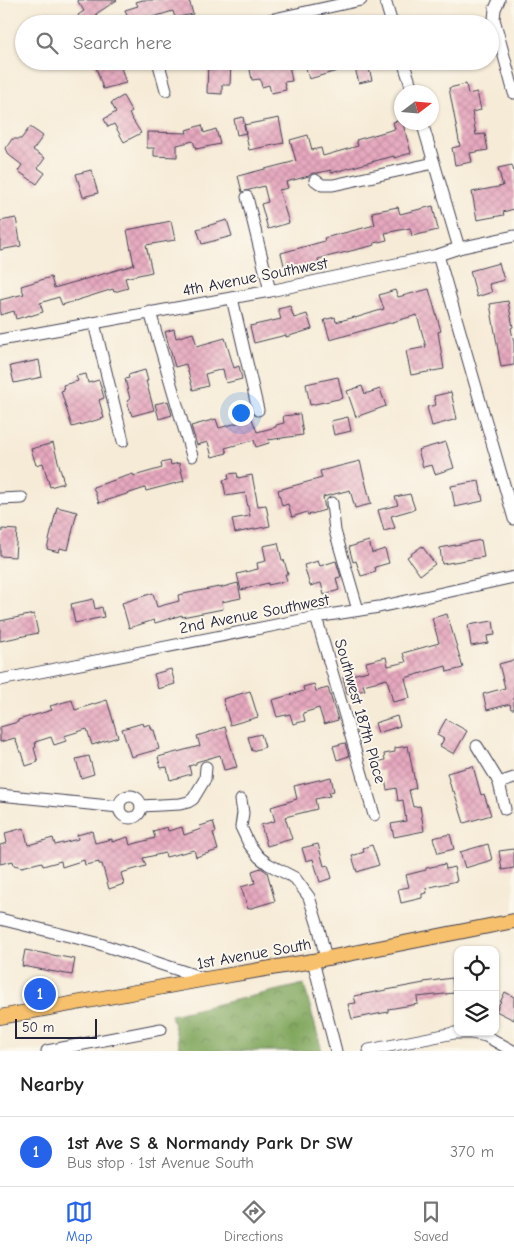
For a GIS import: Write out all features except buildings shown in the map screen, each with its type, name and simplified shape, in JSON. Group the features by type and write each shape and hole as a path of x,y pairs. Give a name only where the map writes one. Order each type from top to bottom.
{"main road":[{"name":"1st Avenue South","path":"0,1017 320,960 514,921"}],"street":[{"path":"292,15 361,0"},
{"path":"385,0 389,15"},
{"path":"494,15 499,0"},
{"path":"499,38 514,93"},
{"path":"160,70 166,90"},
{"path":"406,70 411,85"},
{"path":"424,130 459,248"},
{"path":"315,180 322,185 334,185 434,163"},
{"path":"247,197 270,291"},
{"name":"4th Avenue Southwest","path":"0,340 270,291 438,255 459,248 514,236"},
{"path":"438,255 514,519"},
{"path":"232,298 258,410"},
{"path":"150,312 192,456"},
{"path":"94,323 123,441"},
{"path":"0,499 22,498"},
{"path":"332,504 335,531 358,610"},
{"name":"2nd Avenue Southwest","path":"0,680 316,617 379,607 514,577"},
{"name":"Southwest 187th Place","path":"316,617 374,815"},
{"path":"477,746 499,783 505,809"},
{"path":"0,795 119,807 120,801 129,796 136,798 141,806 180,804 194,799 205,779 206,767"},
{"path":"499,783 514,778"},
{"path":"241,800 243,813 241,827 249,844 268,864 294,878 309,897 320,929 320,960 336,1051"},
{"path":"0,919 97,943 206,979"},
{"path":"47,1051 161,1029"},
{"path":"369,1050 454,1033 471,1033 486,1036 512,1051"}],"green space":[{"path":"304,984 322,1051 181,1051 171,1015"}],"place":[{"name":"1st Ave S & Normandy Park Dr SW","path":"40,994"}]}
